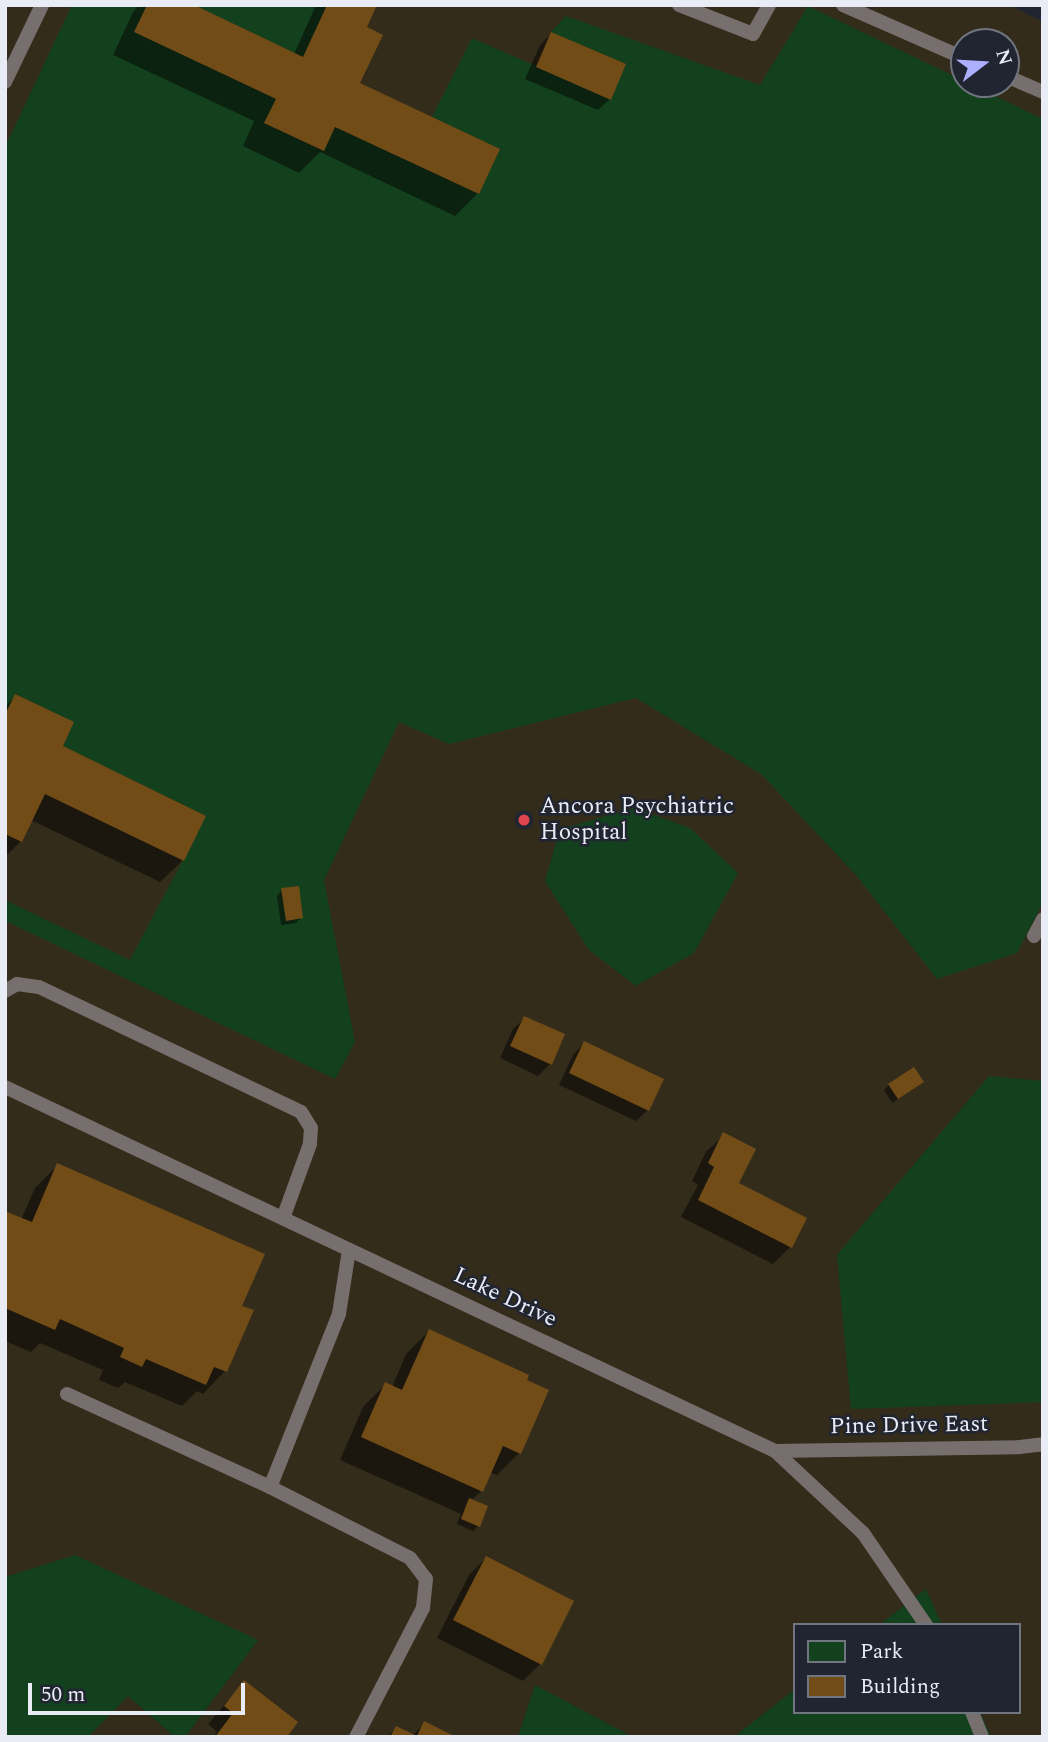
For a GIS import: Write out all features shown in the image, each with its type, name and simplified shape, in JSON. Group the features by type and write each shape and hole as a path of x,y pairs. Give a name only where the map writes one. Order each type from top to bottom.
{"lane":[{"path":"5,82 42,5"},
{"path":"679,5 753,34 769,5"},
{"path":"843,5 950,52"},
{"path":"1020,82 1043,92"},
{"path":"1034,936 1043,919"},
{"path":"5,991 17,984 39,987 301,1112 311,1128 310,1144 283,1218"},
{"name":"Lake Drive","path":"5,1087 775,1451 863,1532 925,1623"},
{"path":"270,1488 339,1314 349,1250"},
{"path":"67,1394 270,1488 410,1558 426,1579 423,1608 356,1737"},
{"name":"Pine Drive East","path":"775,1451 1020,1447 1043,1444"},
{"path":"973,1714 982,1737"}],"shaded area":[{"name":"Ancora Psychiatric Hospital","path":"5,5 1009,5 1043,22 1043,1737 991,1737 981,1714 1020,1714 1020,1623 941,1623 926,1589 882,1623 792,1623 792,1692 734,1737 633,1737 535,1685 518,1737 185,1737 258,1640 5,1669"},
{"path":"128,1696 175,1737 88,1737"}],"green space":[{"path":"72,5 147,5 135,32 276,99 265,123 323,151 335,127 479,194 500,149 432,117 472,38 611,99 626,64 551,32 566,16 760,85 808,6 950,74 950,98 999,98 1043,119 1043,902 1017,953 937,979 856,875 761,774 636,698 449,744 399,722 324,880 355,1042 335,1079 8,922 5,926 5,900 130,960 206,816 63,746 73,722 16,694 5,715 5,147"},
{"path":"194,5 327,5 303,57"},
{"path":"635,808 690,828 738,873 694,953 636,986 589,950 545,881 560,829"},
{"path":"989,1076 1043,1081 1043,1402 851,1409 837,1255"},
{"path":"75,1555 258,1640 185,1737 175,1737 128,1696 88,1737 5,1737 5,1577"},
{"path":"926,1589 941,1623 882,1623"},
{"path":"535,1685 633,1737 518,1737"},
{"path":"792,1692 792,1714 981,1714 991,1737 734,1737"}],"building":[{"path":"147,5 194,5 303,57 327,5 377,5 367,27 383,35 360,83 500,149 479,194 335,127 324,151 264,123 276,99 134,32"},
{"path":"551,32 626,64 611,100 536,67"},
{"path":"15,694 74,722 63,746 206,816 184,861 45,794 22,842 5,834 5,715"},
{"path":"299,886 303,918 286,921 281,888"},
{"path":"524,1016 565,1034 552,1065 510,1046"},
{"path":"584,1041 664,1079 649,1111 569,1073"},
{"path":"914,1067 924,1082 898,1099 888,1084"},
{"path":"723,1132 756,1149 739,1183 807,1218 792,1248 698,1200 714,1167 708,1163"},
{"path":"57,1163 265,1254 242,1306 254,1310 227,1372 214,1367 206,1385 146,1359 142,1367 120,1357 124,1348 60,1319 55,1330 5,1308 5,1216 7,1212 32,1222"},
{"path":"429,1329 529,1375 527,1380 549,1390 521,1454 503,1446 483,1492 361,1437 385,1382 402,1390"},
{"path":"469,1498 488,1506 480,1527 461,1519"},
{"path":"486,1556 574,1601 542,1665 453,1620"},
{"path":"244,1680 298,1722 287,1737 215,1737 233,1713 224,1706"},
{"path":"424,1721 456,1737 390,1737 396,1726 417,1736"}],"place":[{"name":"Ancora Psychiatric Hospital","path":"524,820"}]}
